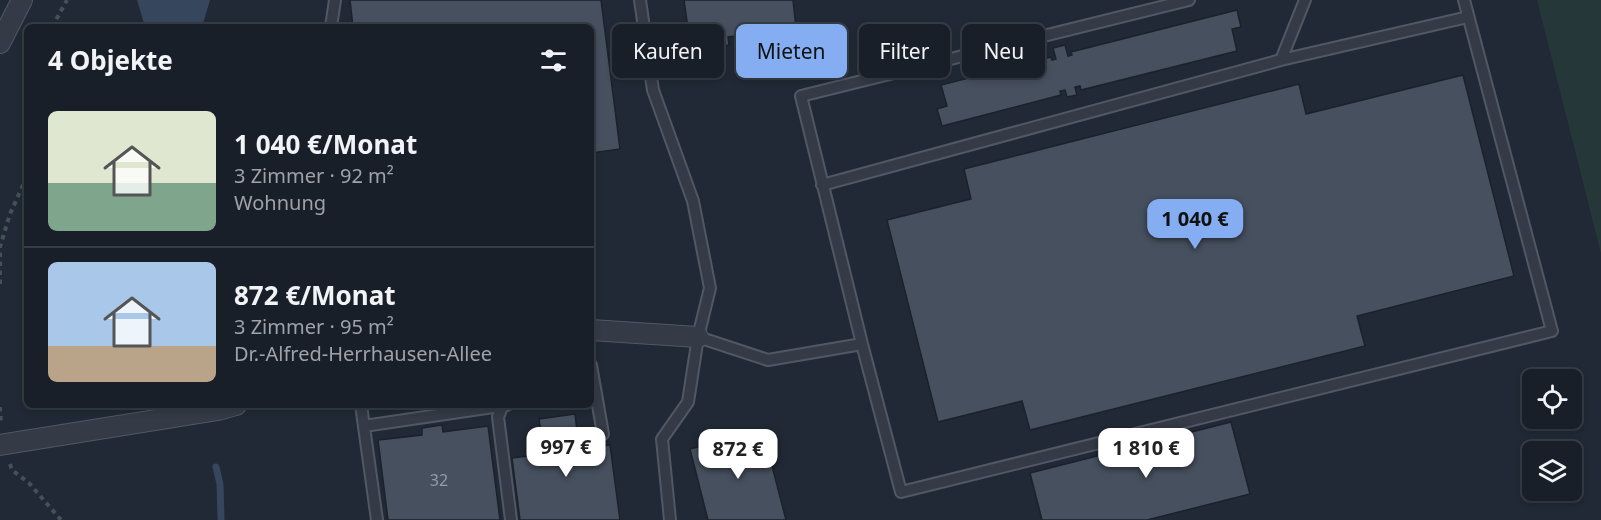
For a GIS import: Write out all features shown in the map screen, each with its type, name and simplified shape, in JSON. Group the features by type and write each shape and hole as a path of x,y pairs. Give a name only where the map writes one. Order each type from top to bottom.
{"street":[{"path":"0,43 22,0"},
{"path":"594,330 698,337"},
{"path":"2,445 225,408"}],"lane":[{"path":"331,24 335,0"},
{"path":"640,0 653,90 693,201 710,288 698,337 688,402 662,439 670,520"},
{"path":"1189,0 801,96 901,492 1552,331 1464,0"},
{"path":"1281,60 1305,0"},
{"path":"822,185 1281,60 1468,17"},
{"path":"698,337 768,360 862,344"},
{"path":"594,393 603,434"},
{"path":"361,408 377,520"},
{"path":"364,426 484,408"},
{"path":"502,408 498,417 511,520"}],"path":[{"path":"54,24 67,0"},
{"path":"0,284 0,247 10,214 24,183"},
{"path":"0,407 2,445 12,470 29,483 61,520"}],"shaded area":[{"path":"1537,0 1601,0 1601,254"}],"water":[{"path":"137,0 210,0 203,24 144,24"}],"building":[{"path":"350,0 601,0 620,149 594,153 594,24 353,24"},
{"path":"684,0 793,0 796,24 736,24 736,36 728,37 729,45 724,46 724,24 687,24"},
{"path":"1237,10 1241,27 1232,29 1237,51 1081,90 1080,86 1075,87 1077,95 1067,97 1065,90 1060,91 1061,95 942,126 937,109 947,106 941,85 968,78 1045,78 1045,59 1056,59 1053,48 1065,45 1068,56 1072,55 1071,52"},
{"path":"1463,75 1514,276 1357,316 1365,346 1030,430 1022,401 938,422 887,220 971,199 964,169 1299,84 1306,114"},
{"path":"575,414 579,449 610,445 620,520 520,520 512,458 544,454 539,419"},
{"path":"1231,422 1250,494 1147,520 1042,520 1030,473"},
{"path":"442,425 443,432 488,426 500,520 388,520 378,440 422,435 422,428"},
{"path":"763,431 786,520 708,520 690,449"}],"waterway":[{"path":"216,467 220,484 221,520"}]}
